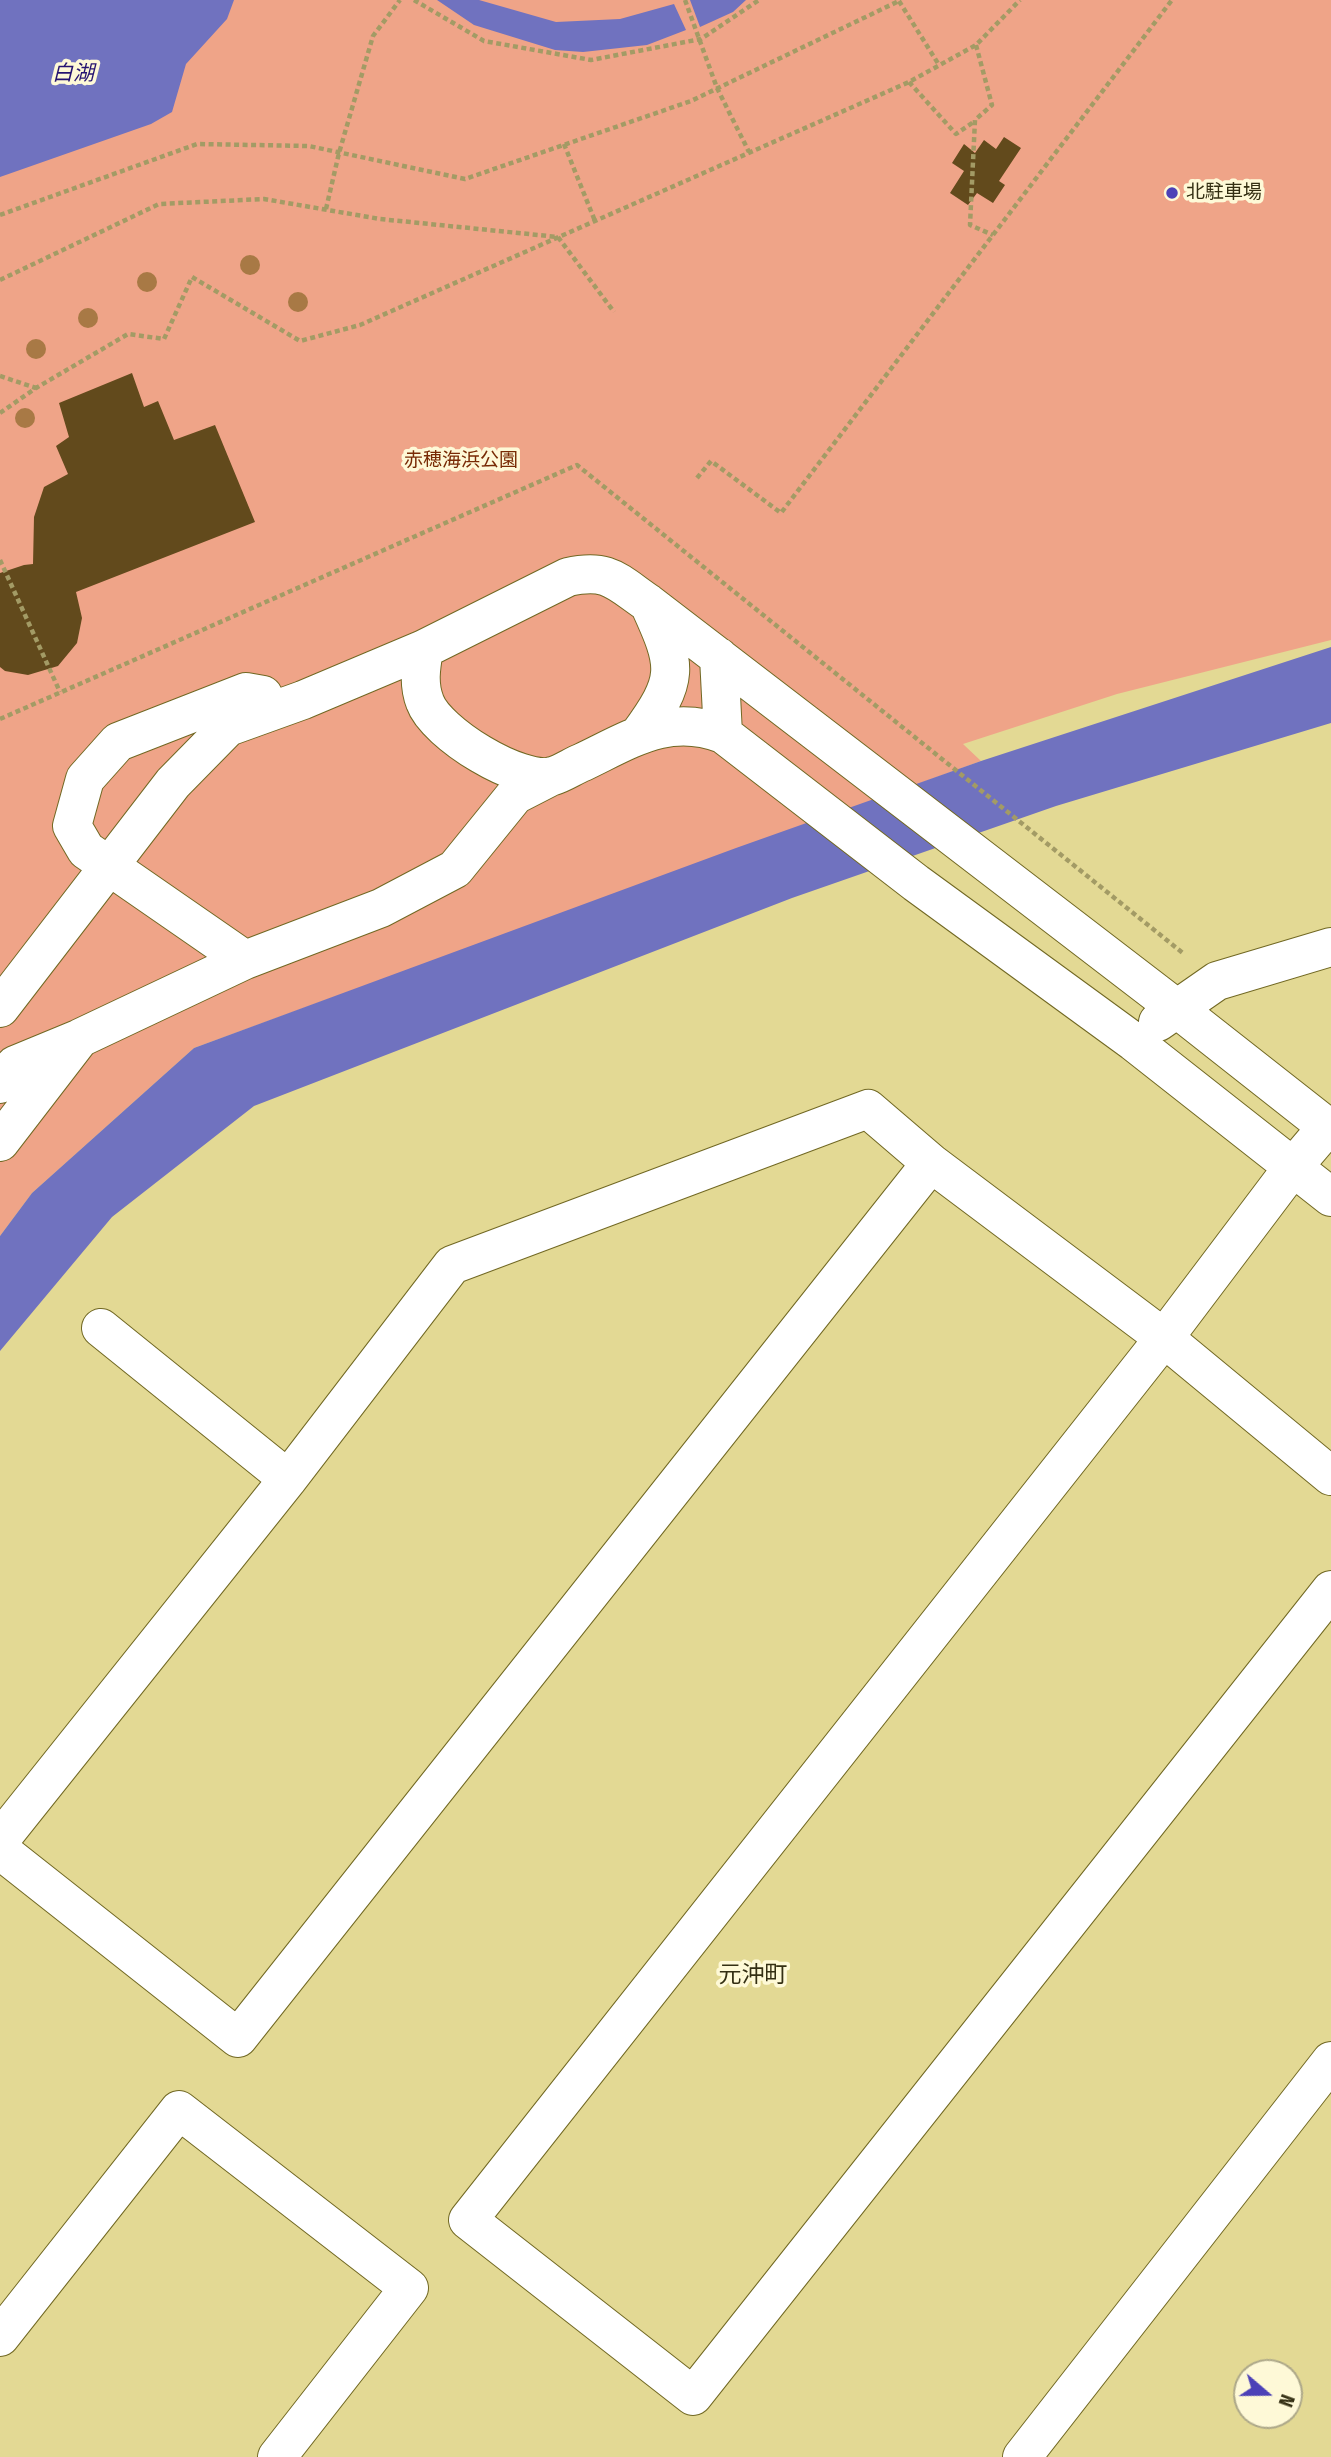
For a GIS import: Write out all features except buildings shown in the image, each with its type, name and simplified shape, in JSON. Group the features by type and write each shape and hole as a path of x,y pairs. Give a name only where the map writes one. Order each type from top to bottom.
{"street":[{"path":"0,1009 173,783 228,727 303,700 424,649 568,576 588,572 606,574 648,603 1329,1128 1293,1167 1164,1338 468,2220 693,2396 1331,1590"},
{"path":"638,736 666,694 670,667 669,647 648,603"},
{"path":"424,649 420,672 421,688 425,704 432,715 463,742 497,763 531,776 552,776"},
{"path":"719,657 723,734"},
{"path":"245,960 86,850 72,826 85,779 118,741 246,692 303,700"},
{"path":"0,1084 15,1065 80,1038 245,960 381,908 455,869 515,795 638,736 660,728 690,725 723,734 916,883 1134,1042 1331,1197"},
{"path":"1134,1042 1176,1008 1217,981 1331,947"},
{"path":"0,1142 80,1038"},
{"path":"0,1840 288,1479 452,1265 868,1109 932,1163 1164,1338 1331,1476"},
{"path":"0,1850 238,2038 932,1163"},
{"path":"101,1328 288,1479"},
{"path":"1022,2457 1331,2061"},
{"path":"0,2337 179,2110 409,2288 277,2457"}],"path":[{"path":"326,209 339,153 373,36 400,0"},
{"path":"414,0 484,40 591,60 701,38 759,0"},
{"path":"685,0 717,88 749,152"},
{"path":"0,215 197,144 309,146 465,179 691,101 900,0 939,65"},
{"path":"0,413 36,388 128,334 164,340 192,277 300,341 360,325 909,82 976,45 1020,0"},
{"path":"697,478 711,461 781,513 1172,0"},
{"path":"909,82 956,134 992,105 976,45"},
{"path":"975,120 970,225 993,235"},
{"path":"564,145 596,221"},
{"path":"0,280 159,204 264,199 380,219 558,237 614,312"},
{"path":"0,376 36,388"},
{"path":"0,560 60,692"},
{"path":"944,760 1217,981"}],"green space":[{"name":"赤穂海浜公園","path":"0,0 1331,0 1331,640 1117,694 963,744 981,761 194,1048 32,1193 0,1236"}],"water":[{"name":"白湖","path":"0,0 234,0 227,19 186,64 172,112 151,124 0,177"},
{"path":"437,0 479,0 556,22 620,19 674,4 686,30 647,45 583,52 555,50 474,25"},
{"path":"690,0 746,0 733,12 700,27"},
{"path":"1331,647 1331,723 1056,806 792,898 254,1106 112,1217 0,1351 0,1236 32,1193 194,1048 736,848 981,761"}],"place":[{"name":"北駐車場","path":"1172,193"}],"district":[{"name":"元沖町","path":"753,1976"}]}
